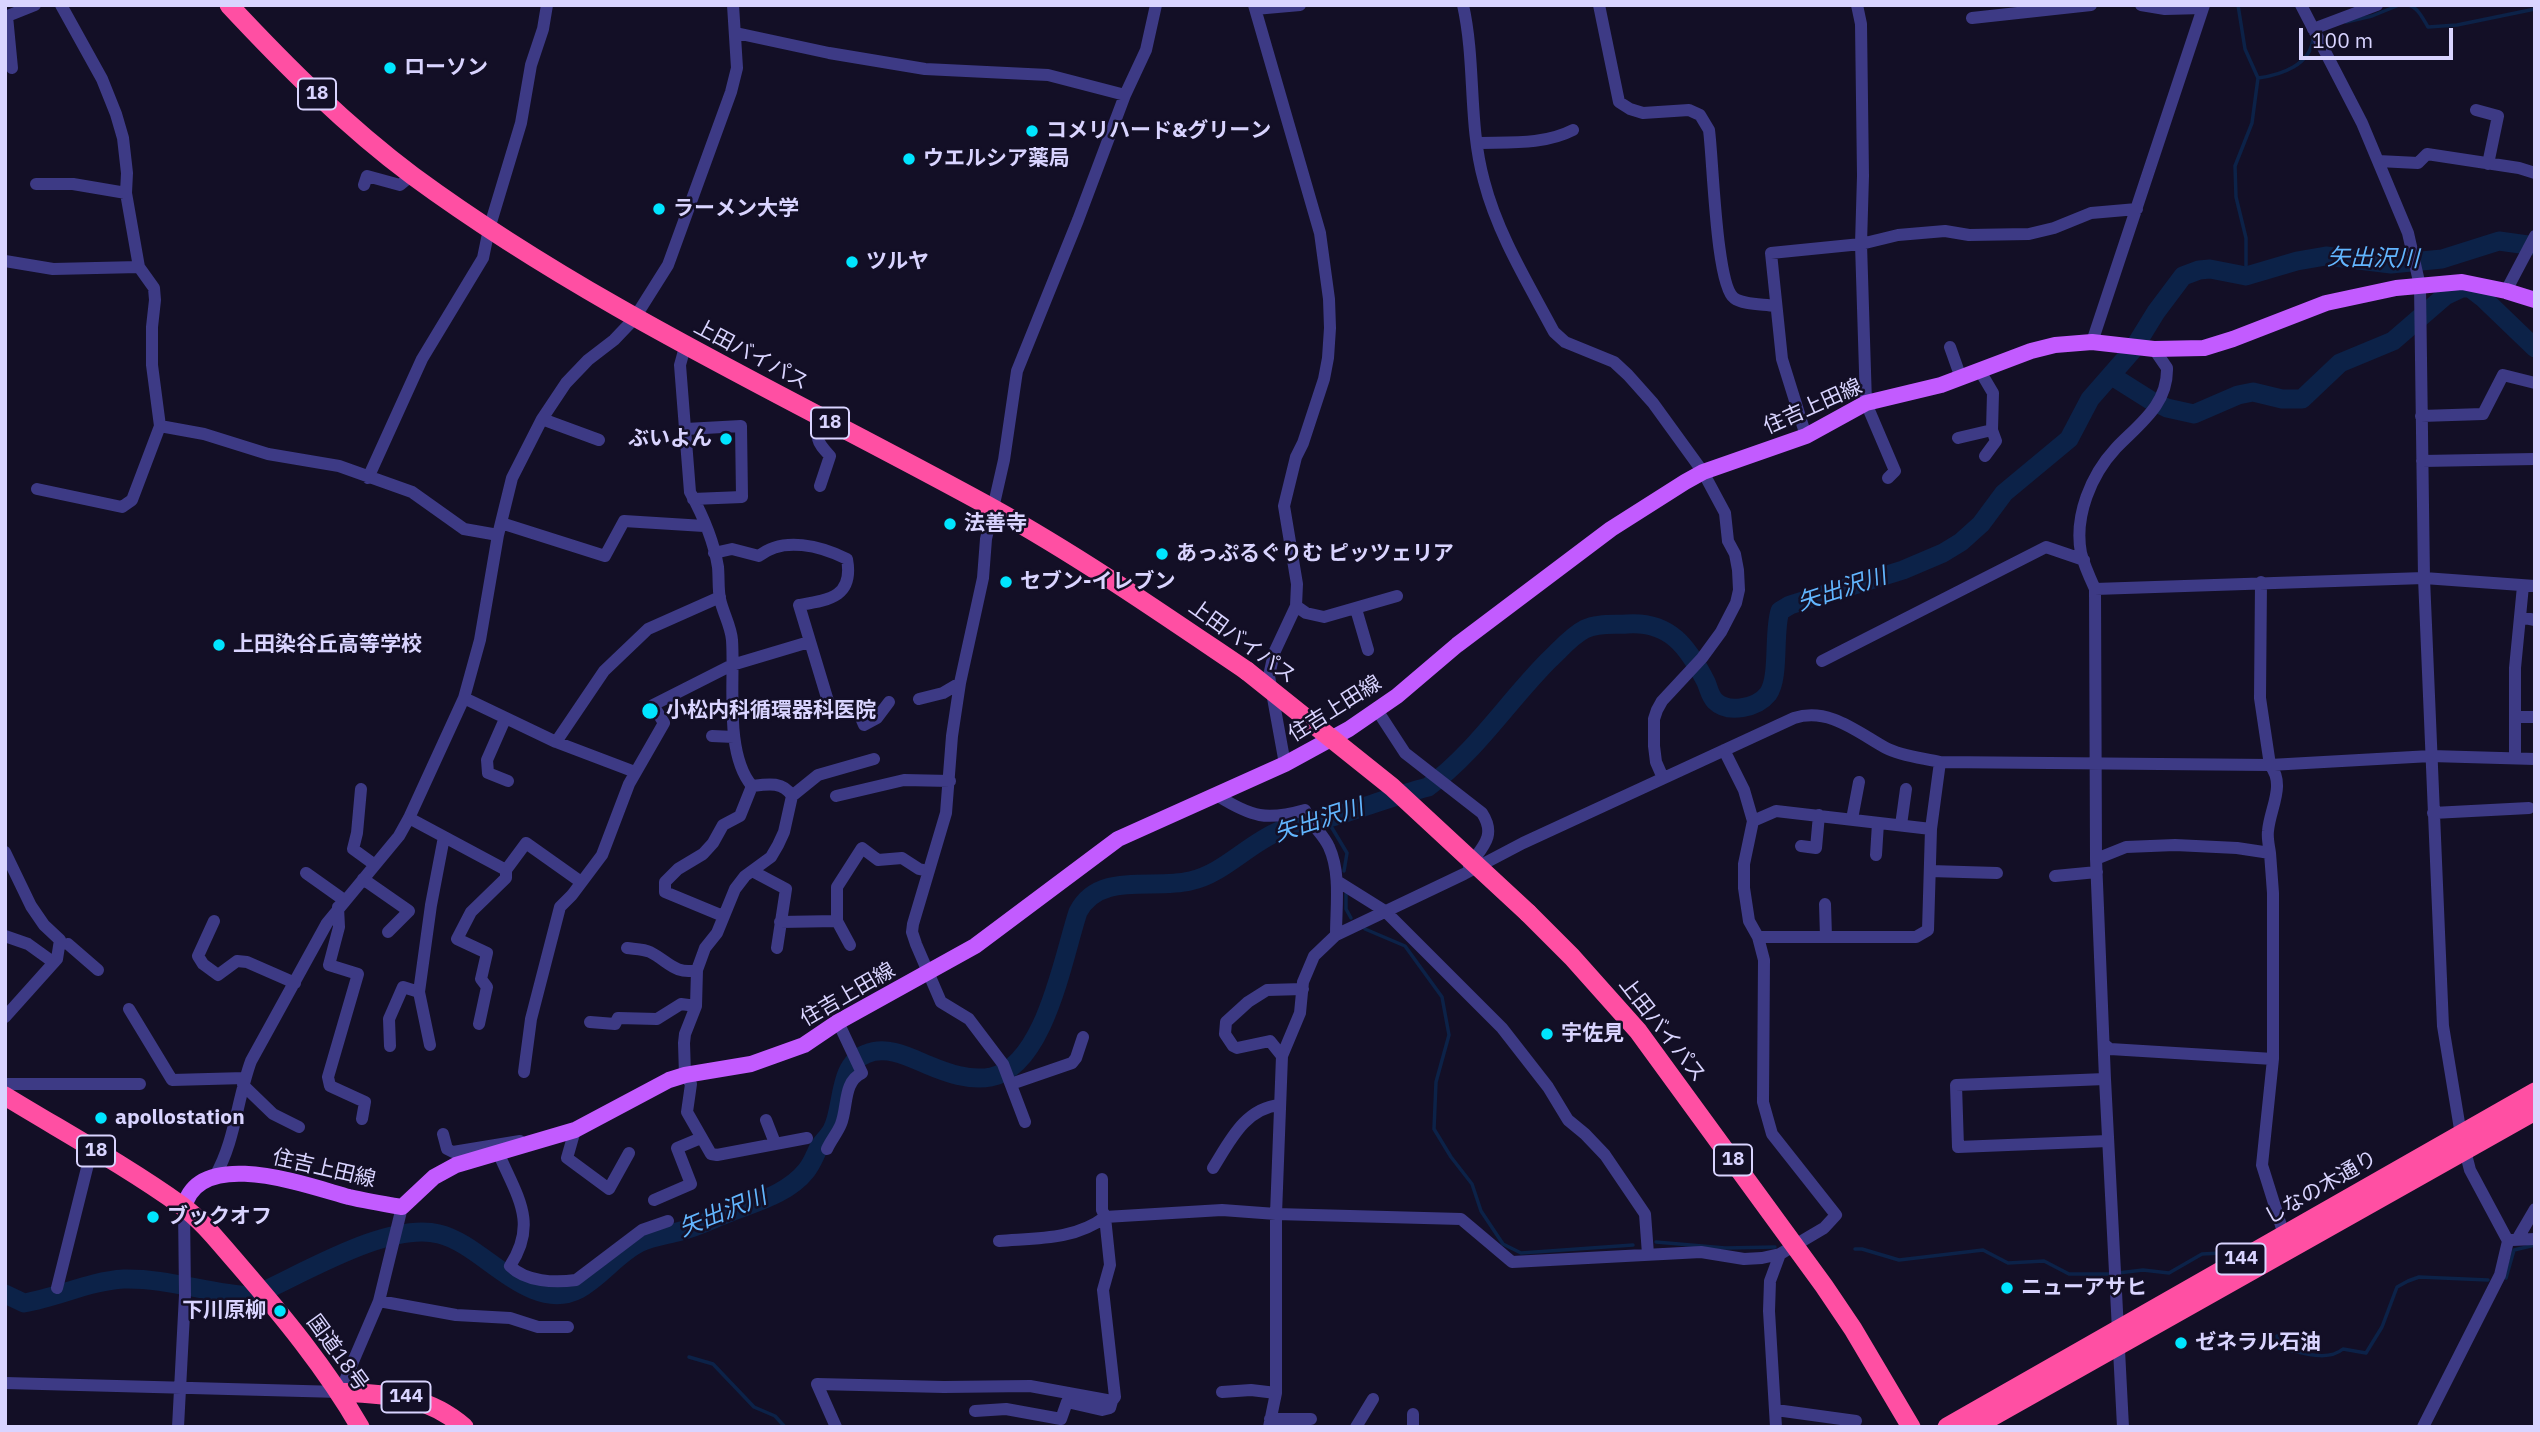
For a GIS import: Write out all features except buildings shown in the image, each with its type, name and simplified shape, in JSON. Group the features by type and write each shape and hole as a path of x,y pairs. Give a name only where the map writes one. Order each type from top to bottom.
{"highway":[{"name":"上田バイパス","path":"229,5 334,110 412,175 489,229 560,275 685,347 994,509 1136,595 1247,671 1392,787 1528,913 1572,957 1638,1031 1788,1249 1853,1329 1911,1427"},
{"name":"しなの木通り","path":"1947,1427 2119,1337 2463,1143 2535,1093"},
{"name":"18","path":"5,1096 184,1208"},
{"name":"しなの木通り","path":"1975,1427 2284,1235 2463,1143 2535,1111"},
{"name":"国道18号","path":"184,1208 253,1281 340,1392 360,1427"},
{"name":"144","path":"340,1392 417,1399 448,1414 464,1427"}],"main road":[{"name":"住吉上田線","path":"215,1176 267,1175 375,1203 402,1207 445,1171 493,1153 575,1130 670,1080 751,1064 804,1045 838,1022 929,974 975,946 1118,839 1285,764 1377,710 1457,645 1611,529 1703,472 1806,436 1866,404 1961,378 2031,351 2055,345 2092,342 2148,349 2204,348 2233,340 2326,303 2354,296 2462,282 2535,300"},
{"path":"184,1208 188,1195 197,1184 215,1176"}],"street":[{"path":"12,68 6,16 35,5"},
{"path":"37,489 122,507 132,500 160,426 152,365 152,327 156,300 154,288 139,267 126,193 123,138 102,79 61,5"},
{"path":"368,478 422,359 483,258 521,123 531,65 543,29 547,5"},
{"path":"215,1176 225,1160 251,1061 316,941 341,903 399,836 464,698 480,640 499,529 512,478 542,419 566,383 634,318 668,265 731,92 737,68 733,5"},
{"path":"1025,1122 1003,1064 969,1019 941,1002 912,932 946,813 952,736 960,683 983,579 986,539 1004,460 1017,371 1125,95 1146,50 1156,5"},
{"path":"1285,764 1269,676 1277,646 1296,606 1297,584 1284,506 1296,457 1324,379 1330,328 1329,299 1320,233 1254,7 1300,5"},
{"path":"1463,5 1469,30 1477,143 1483,179 1501,234 1553,332 1565,342 1614,362 1621,369 1653,403 1703,472 1725,513 1728,541 1735,554 1739,590 1730,617 1702,658 1662,701 1654,719 1656,762 1663,778"},
{"path":"1599,5 1619,102 1643,113 1689,110 1700,115 1709,130 1721,268 1727,292 1736,301 1775,306"},
{"path":"1857,5 1861,24 1861,244 1866,404 1895,471 1888,478"},
{"path":"1972,18 2091,5"},
{"path":"2092,342 2204,6 2165,9 2141,5"},
{"path":"2301,5 2362,123 2407,233 2420,286 2424,578 2443,1026 2463,1143 2477,1186 2513,1239"},
{"path":"2313,29 2377,5"},
{"path":"736,33 829,53 925,69 1048,75 1125,95"},
{"path":"2476,110 2498,116 2488,164"},
{"path":"1477,143 1545,140 1560,137 1573,130"},
{"path":"2378,161 2418,163 2427,154 2519,168 2535,173"},
{"path":"365,185 368,176 400,185 412,175"},
{"path":"36,184 73,184 126,193"},
{"path":"1806,436 1782,359 1771,253 1861,244 1898,235 1945,231 1969,235 2029,234 2054,228 2091,213 2137,209"},
{"path":"2507,291 2535,236"},
{"path":"5,261 53,269 139,267"},
{"path":"685,347 680,365 690,492 715,553 720,597 732,637 734,737 744,777 752,786"},
{"path":"1950,347 1961,378"},
{"path":"2123,1427 2097,866 2095,589 2081,553 2082,508 2092,483 2115,449 2143,424 2158,402 2167,368 2148,349"},
{"path":"1980,371 1993,393 1992,430 1996,442 1985,456"},
{"path":"2421,416 2483,414 2503,375 2535,383"},
{"path":"542,419 599,440"},
{"path":"820,486 830,456 818,442 817,436 823,420"},
{"path":"160,426 204,434 268,454 339,466 412,492 464,529 499,529 605,556 624,521 704,526"},
{"path":"686,429 741,426 742,497 693,499"},
{"path":"1958,438 1992,430"},
{"path":"2422,461 2535,459"},
{"path":"715,553 732,549 760,556 770,547 783,543 833,552 847,559 849,571 844,589 837,596 799,605 809,642 831,711 855,704 864,725 877,718 889,702"},
{"path":"1822,661 1988,579 2046,547 2084,560"},
{"path":"2095,589 2424,578 2529,586 2520,617 2515,668 2515,757"},
{"path":"2261,582 2260,698 2270,765 2277,773 2277,794 2268,832 2273,892 2273,1059 2262,1165 2284,1235"},
{"path":"1296,606 1306,613 1324,617 1397,596"},
{"path":"556,742 604,671 648,629 720,597"},
{"path":"1356,609 1368,650"},
{"path":"2520,617 2535,620"},
{"path":"524,1072 531,1019 560,907 602,855 635,772 663,723 653,705 732,665 809,642"},
{"path":"919,699 943,693 960,683"},
{"path":"464,698 556,742 635,772"},
{"path":"1377,710 1405,753 1482,813 1489,828 1487,839 1464,874"},
{"path":"1311,1419 1269,1423 1276,1393 1276,1214 1282,1056 1300,1013 1306,972 1314,956 1336,935 1663,778 1794,718 1813,714 1858,729 1888,749 1940,762 2270,765 2431,756 2535,759"},
{"path":"2515,717 2535,717"},
{"path":"505,719 486,760 488,773 508,781"},
{"path":"712,736 734,737"},
{"path":"999,1241 1076,1233 1091,1228 1105,1217 1222,1210 1461,1219 1512,1262 1701,1252 1744,1259 1788,1249 1824,1228 1836,1215 1772,1134 1763,1102 1764,960 1758,937 1749,921 1744,888 1744,864 1753,821 1744,790 1724,750"},
{"path":"807,1138 711,1154 687,1112 691,1084 685,1075 685,1034 696,1006 697,970 705,948 717,933 735,889 745,876 771,858 778,845 792,796 818,775 874,758"},
{"path":"1758,937 1916,937 1928,930 1931,829 1940,762"},
{"path":"836,796 904,780 950,781"},
{"path":"1853,820 1859,782"},
{"path":"752,786 776,784 788,790 792,796"},
{"path":"723,916 665,891 665,883 678,869 704,854 723,825 740,816 752,786"},
{"path":"361,789 353,849 375,865"},
{"path":"1901,825 1906,789"},
{"path":"1218,796 1250,814 1281,817 1305,810 1329,847 1337,881 1336,935"},
{"path":"2433,813 2529,808"},
{"path":"1753,821 1776,811 1931,829"},
{"path":"1801,846 1816,848 1819,815"},
{"path":"409,818 506,870"},
{"path":"1876,855 1878,823"},
{"path":"430,1045 419,992 444,837"},
{"path":"479,1024 487,987 481,979 487,953 457,939 471,912 506,878 506,870 526,843 581,882"},
{"path":"2055,876 2097,866 2126,847 2175,845 2237,848 2270,853"},
{"path":"850,944 837,921 837,887 862,848 878,860 902,858 919,869 928,871"},
{"path":"5,852 31,906 44,925 60,940 57,959 5,1017"},
{"path":"754,872 786,889 777,948"},
{"path":"1930,872 1997,873"},
{"path":"306,873 341,903"},
{"path":"363,879 409,911 388,932"},
{"path":"1337,881 1385,911 1502,1028 1548,1087 1568,1120 1605,1155 1645,1214 1648,1254"},
{"path":"341,903 339,927 329,965 358,974 328,1077 330,1086 365,1102 362,1119"},
{"path":"1825,904 1826,937"},
{"path":"214,921 198,956 202,964 218,975 237,961 247,962 295,983"},
{"path":"779,922 837,921"},
{"path":"5,936 28,944 53,962"},
{"path":"68,944 98,970"},
{"path":"627,948 650,952 677,970 697,970"},
{"path":"390,1046 389,1019 403,987 419,992"},
{"path":"1282,1056 1270,1041 1233,1046 1224,1034 1226,1022 1267,990 1303,989"},
{"path":"590,1022 615,1024 618,1018 657,1019 681,1004 696,1006"},
{"path":"129,1009 172,1080 244,1082 273,1114 299,1127"},
{"path":"827,1149 841,1125 848,1091 855,1077 862,1073 838,1022"},
{"path":"1010,1083 1072,1063 1083,1037"},
{"path":"2104,1044 2110,1049 2273,1059"},
{"path":"2105,1079 1956,1085 1958,1147 2108,1141"},
{"path":"5,1084 140,1084"},
{"path":"1213,1168 1233,1135 1247,1119 1259,1111 1280,1105"},
{"path":"766,1120 775,1143"},
{"path":"575,1130 567,1158 609,1189 629,1153"},
{"path":"443,1134 450,1151 493,1153 524,1214 524,1234 510,1266 525,1277 576,1280 642,1230 668,1221"},
{"path":"654,1200 691,1184 677,1148 701,1138"},
{"path":"465,1150 517,1140 526,1144"},
{"path":"57,1288 92,1148"},
{"path":"975,1411 1006,1409 1061,1419 1067,1402 1102,1410 1110,1408 1115,1396 1103,1290 1110,1265 1102,1210 1102,1179"},
{"path":"5,1383 340,1392 379,1301 402,1207"},
{"path":"178,1427 186,1272 184,1208"},
{"path":"2423,1427 2500,1275 2513,1239 2535,1209"},
{"path":"2513,1239 2535,1239"},
{"path":"1776,1427 1770,1281 1788,1249"},
{"path":"379,1301 445,1313 510,1318 543,1327 569,1327"},
{"path":"836,1427 817,1384 944,1387 1030,1385 1112,1401"},
{"path":"1222,1392 1251,1390 1276,1393"},
{"path":"1356,1427 1373,1399"},
{"path":"1776,1410 1856,1421"}],"waterway":[{"path":"2238,5 2245,49 2258,78 2252,123 2235,166 2236,197 2246,238 2246,276"},
{"path":"2346,22 2372,16 2399,5"},
{"path":"2408,5 2417,11 2428,27 2457,25 2535,9"},
{"path":"2258,78 2285,71 2301,62 2307,55 2313,38"},
{"name":"矢出沢川","path":"5,1294 24,1303 111,1280 140,1279 253,1296 370,1242 418,1232 439,1234 456,1240 525,1286 543,1293 561,1295 579,1289 639,1243 693,1227 758,1202 798,1179 832,1130 850,1067 866,1054 890,1051 950,1073 975,1078 991,1077 1010,1069 1025,1053 1038,1032 1058,981 1078,912 1087,899 1099,891 1128,884 1190,881 1224,866 1257,843 1284,829 1428,787 1461,759 1549,660 1570,639 1585,629 1611,624 1642,624 1655,627 1666,632 1684,647 1715,701 1735,708 1757,703 1772,687 1780,611 1790,605 1903,570 1961,542 1981,524 2004,493 2069,439 2090,399 2132,351 2183,276 2210,269 2246,276 2297,261 2326,256 2391,264 2442,259 2499,241 2535,246"},
{"path":"2112,376 2167,408 2194,414 2238,395 2253,392 2282,399 2302,399 2340,363 2393,341 2445,296 2462,288 2470,288 2483,298 2535,348"},
{"path":"1326,818 1347,853 1344,871"},
{"path":"1346,894 1346,909 1351,918"},
{"path":"1365,929 1405,946 1442,997 1449,1035 1436,1082 1434,1129 1472,1184 1481,1211 1503,1244 1521,1253 1633,1245"},
{"path":"1656,1242 1725,1248 1775,1247"},
{"path":"2506,1278 2514,1250 2535,1245"},
{"path":"1855,1249 1899,1260 1983,1250 2008,1263 2044,1261 2069,1274 2110,1274"},
{"path":"2118,1273 2143,1270 2169,1273 2202,1254 2221,1253"},
{"path":"2277,1336 2279,1348 2304,1353 2321,1356 2343,1349 2366,1353 2382,1327 2397,1287 2419,1277 2488,1280"},
{"path":"689,1357 713,1364 754,1407 775,1416 785,1427"}],"place":[{"name":"ローソン","path":"390,68"},
{"name":"コメリハード&グリーン","path":"1032,131"},
{"name":"ウエルシア薬局","path":"909,159"},
{"name":"ラーメン大学","path":"659,209"},
{"name":"ツルヤ","path":"852,262"},
{"name":"ぶいよん","path":"726,439"},
{"name":"法善寺","path":"950,524"},
{"name":"あっぷるぐりむ ピッツェリア","path":"1162,554"},
{"name":"セブン-イレブン","path":"1006,582"},
{"name":"上田染谷丘高等学校","path":"219,645"},
{"name":"小松内科循環器科医院","path":"650,711"},
{"name":"宇佐見","path":"1547,1034"},
{"name":"apollostation","path":"101,1118"},
{"name":"ブックオフ","path":"153,1217"},
{"name":"ニューアサヒ","path":"2007,1288"},
{"name":"下川原柳","path":"280,1311"},
{"name":"ゼネラル石油","path":"2181,1343"}]}
